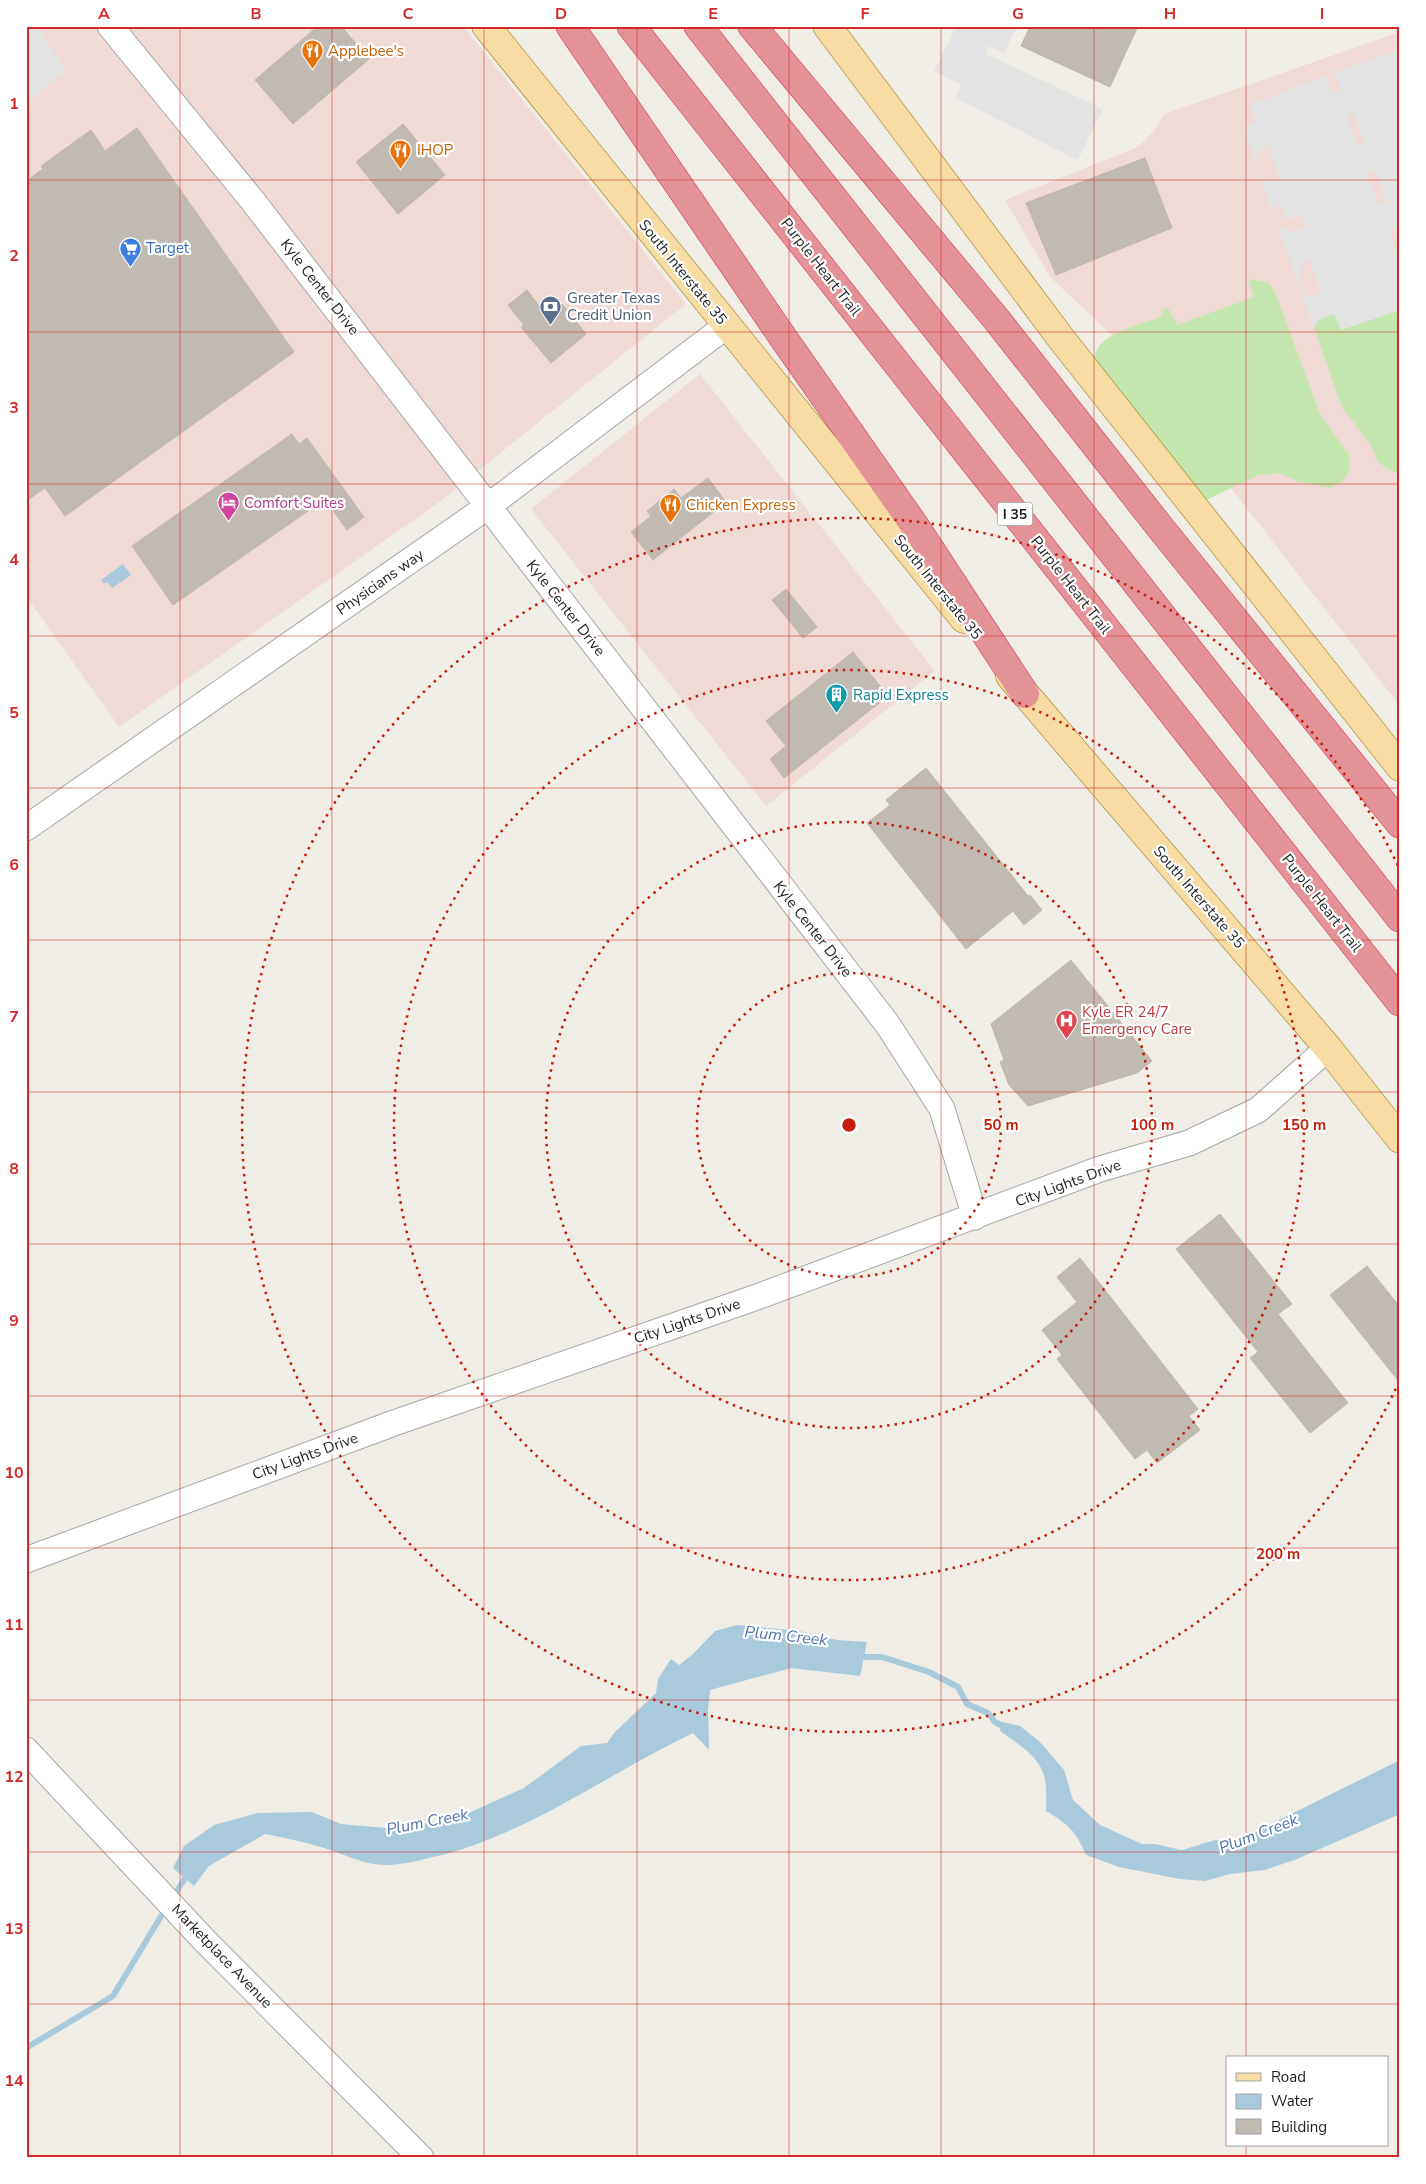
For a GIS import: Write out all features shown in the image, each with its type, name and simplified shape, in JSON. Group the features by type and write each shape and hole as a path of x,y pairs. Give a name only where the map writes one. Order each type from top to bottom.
{"highway":[{"path":"570,26 784,339 915,526 1025,694"},
{"name":"Purple Heart Trail","path":"631,26 1400,1002"},
{"path":"698,26 1400,918"},
{"path":"752,26 997,320 1159,526 1400,824"}],"main road":[{"name":"South Interstate 35","path":"486,26 726,326 1025,694 1328,1048 1400,1140"},
{"path":"827,26 1063,341 1400,767"}],"street":[{"name":"Kyle Center Drive","path":"110,26 258,207 487,507 888,1025 942,1108 976,1217"},
{"name":"Physicians way","path":"26,828 487,507 726,326"},
{"name":"City Lights Drive","path":"26,1560 394,1424 757,1297 976,1217 1100,1169 1189,1143 1258,1110 1328,1048"},
{"name":"Marketplace Avenue","path":"26,1750 206,1942 421,2158"}],"shaded area":[{"path":"26,26 463,26 686,304 438,503 119,727 26,596"},
{"path":"26,26 36,26 66,70 26,103"},
{"path":"957,26 1017,26 1004,53 988,46 986,54 1103,109 1078,160 955,98 961,85 934,71"},
{"path":"1400,32 1400,706 1114,337 1050,277 1005,200 1138,147 1155,130 1164,114"},
{"path":"1400,50 1400,237 1396,227 1390,228 1389,231 1400,262 1400,310 1341,330 1333,314 1317,321 1314,328 1255,163 1245,126 1250,125 1255,120 1249,105 1326,76 1332,92 1340,91 1335,72","holes":["1353,113 1365,144 1364,146 1358,146 1347,117","1266,145 1269,147 1279,176 1277,179 1267,181 1261,177 1256,164 1258,153","1374,170 1387,201 1386,203 1379,204 1368,175 1369,172","1279,203 1287,220 1302,215 1307,227 1293,232 1281,228 1273,213 1274,207","1306,260 1311,263 1320,290 1318,294 1308,296 1301,289 1299,274"]},
{"path":"700,374 935,671 766,806 531,509"}],"green space":[{"path":"1251,279 1268,283 1275,292 1320,414 1349,455 1350,470 1341,483 1330,488 1299,482 1279,473 1259,475 1206,500 1095,362 1096,353 1109,338 1130,327 1161,317 1163,310 1168,308 1177,325 1254,297 1249,281"},
{"path":"1400,310 1400,473 1389,470 1378,462 1372,447 1342,407 1314,328 1317,321 1333,314 1341,330"}],"water":[{"path":"123,564 131,575 112,588 107,582 104,584 101,580"},
{"path":"737,1625 799,1631 837,1640 867,1642 860,1676 791,1668 710,1690 708,1710 709,1750 693,1733 539,1816 475,1845 442,1855 414,1862 378,1865 332,1850 265,1834 209,1866 194,1886 173,1868 184,1846 214,1825 258,1813 312,1812 341,1824 396,1829 460,1817 524,1788 581,1746 607,1743 615,1732 656,1693 658,1679 671,1659 679,1665 693,1654 715,1631"},
{"path":"1002,1722 1020,1726 1040,1742 1064,1770 1073,1800 1100,1825 1142,1844 1155,1844 1182,1850 1215,1840 1240,1843 1261,1829 1400,1760 1400,1814 1297,1859 1265,1870 1230,1874 1205,1881 1180,1879 1119,1867 1086,1855 1075,1834 1060,1820 1046,1811 1046,1784 1041,1768 1017,1743 1000,1731"}],"building":[{"name":"Applebee's","path":"318,26 341,26 369,59 293,124 255,80"},
{"path":"1030,26 1138,26 1110,87 1021,46"},
{"name":"IHOP","path":"403,124 445,175 398,214 356,162"},
{"name":"Target","path":"137,128 294,352 65,516 45,488 26,501 26,181 43,169 41,166 91,130 105,151"},
{"path":"1145,158 1172,228 1056,275 1026,203"},
{"name":"Greater Texas Credit Union","path":"527,290 542,310 546,307 551,313 562,304 586,334 551,363 521,327 524,325 508,305"},
{"name":"Comfort Suites","path":"292,434 299,444 307,438 364,517 347,530 325,499 173,605 132,546"},
{"name":"Chicken Express","path":"708,478 726,502 653,560 631,532 651,516 647,511 674,489 681,498"},
{"path":"786,589 817,627 803,638 772,600"},
{"name":"Rapid Express","path":"853,652 888,696 784,778 770,759 786,746 766,721"},
{"path":"926,768 1029,897 1030,895 1042,910 1024,925 1013,911 966,949 867,823 890,805 886,800"},
{"name":"Kyle ER 24/7 Emergency Care","path":"1071,960 1152,1061 1137,1073 1028,1106 1009,1085 1000,1062 1004,1060 991,1024"},
{"path":"1220,1214 1292,1304 1278,1314 1348,1403 1310,1433 1250,1358 1258,1352 1176,1249"},
{"path":"1080,1258 1198,1409 1189,1416 1200,1430 1157,1463 1147,1450 1135,1459 1057,1359 1062,1355 1042,1330 1077,1302 1057,1277"},
{"path":"1367,1266 1400,1307 1400,1383 1330,1295"}],"waterway":[{"name":"Plum Creek","path":"855,1657 882,1657 929,1672 958,1687 967,1704 988,1713 995,1722 1008,1729"},
{"name":"Plum Creek","path":"173,1897 189,1872"},
{"name":"Plum Creek","path":"26,2048 113,1996 166,1908"}],"place":[{"name":"Applebee's","path":"312,70"},
{"name":"IHOP","path":"401,169"},
{"name":"Target","path":"130,267"},
{"name":"Greater Texas Credit Union","path":"551,326"},
{"name":"Comfort Suites","path":"228,522"},
{"name":"Chicken Express","path":"670,524"},
{"name":"Rapid Express","path":"837,714"},
{"name":"Kyle ER 24/7 Emergency Care","path":"1066,1040"}]}
